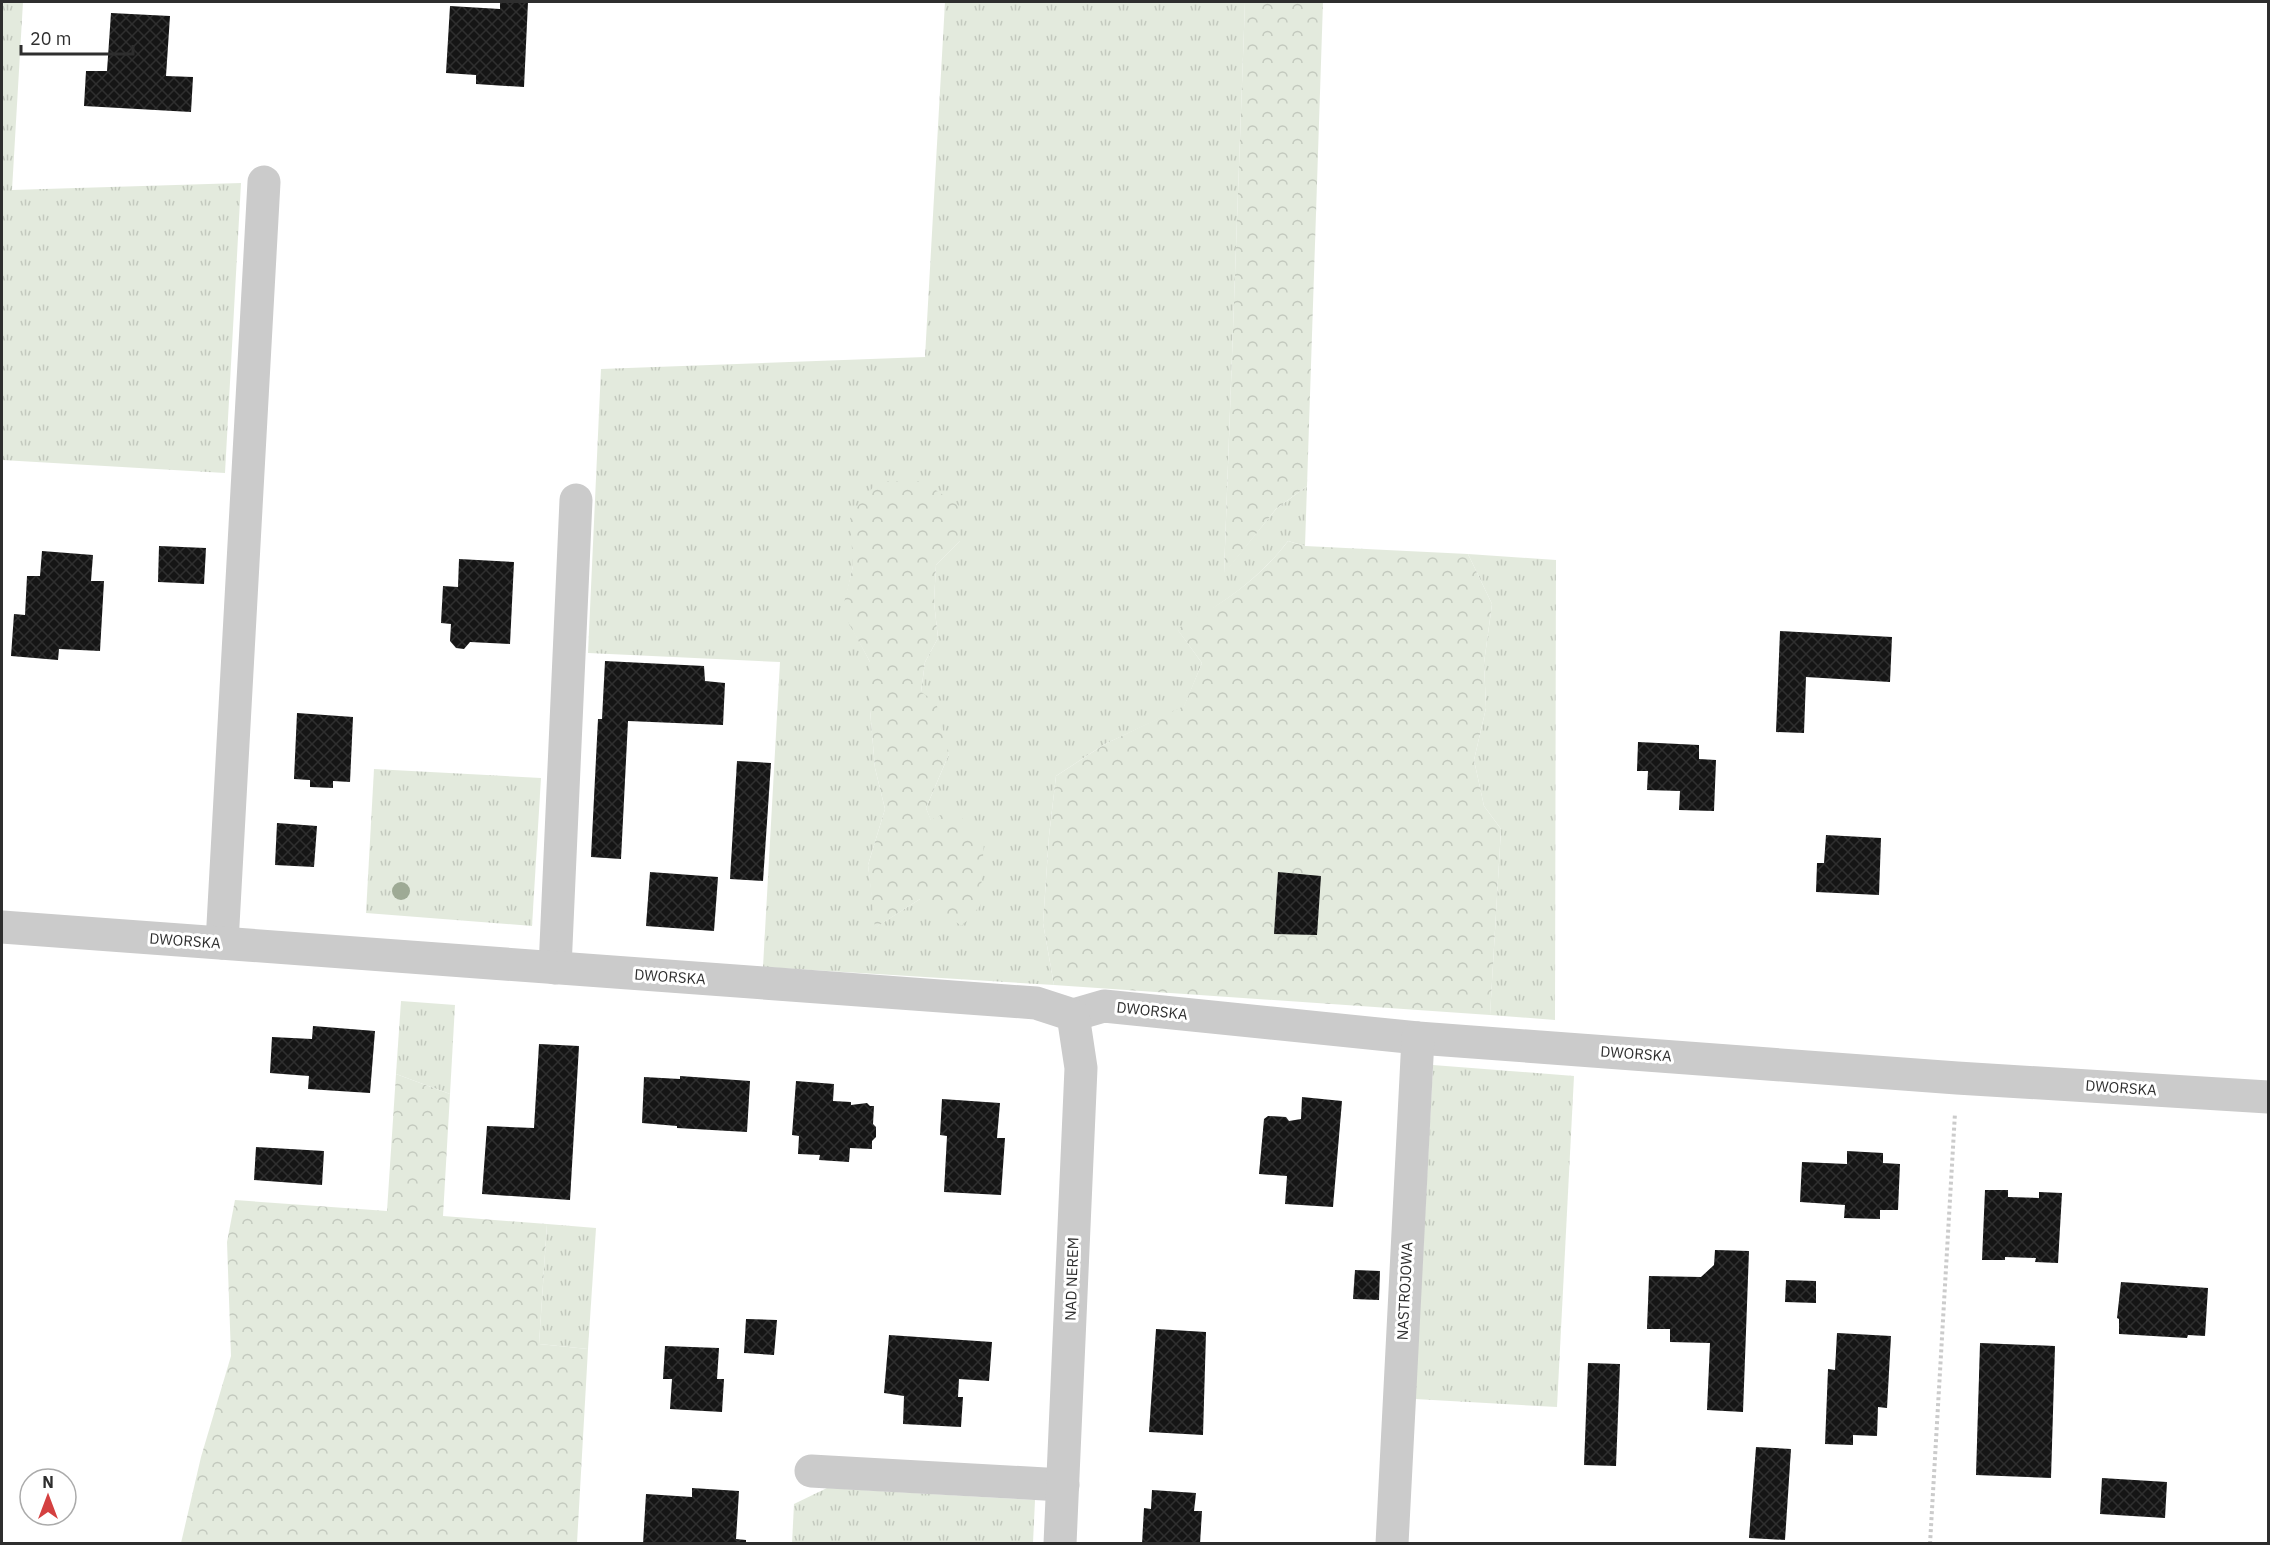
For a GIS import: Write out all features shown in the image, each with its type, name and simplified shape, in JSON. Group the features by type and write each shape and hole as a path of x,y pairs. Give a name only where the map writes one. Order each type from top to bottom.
{"street":[{"path":"222,944 264,182"},
{"path":"555,968 576,500"},
{"name":"DWORSKA","path":"2,927 1036,1003 1073,1015 1104,1006 1418,1038 1957,1078 2268,1097"},
{"name":"NAD NEREM","path":"1059,1544 1081,1068 1073,1015"},
{"name":"NASTROJOWA","path":"1392,1544 1418,1038"},
{"path":"811,1471 1063,1485"}],"path":[{"path":"1930,1544 1957,1078"}],"green space":[{"path":"2,2 23,2 12,190 241,183 225,473 2,460"},
{"path":"945,2 1245,2 1224,573 1276,509 1307,486 1305,546 1288,541 1251,580 1178,630 1202,663 1184,707 1105,744 1056,776 1043,923 1054,985 763,967 780,662 588,653 601,369 925,357","holes":["960,541 936,565 934,602 938,638 925,662 921,692 949,754 926,808 931,821 953,810 920,899 876,927 868,865 885,809 875,768 870,710 870,662 843,611 853,566"]},
{"path":"1245,2 1323,2 1307,486 1276,509 1224,574"},
{"path":"878,481 922,481 958,505 960,541 936,565 934,602 938,638 925,662 921,692 936,702 949,754 926,808 931,820 953,809 984,841 980,906 962,926 920,899 875,928 868,865 885,809 875,768 870,710 870,662 842,611 853,566 850,516"},
{"path":"1288,541 1305,546 1468,554 1492,604 1484,663 1486,708 1474,760 1484,806 1501,829 1490,1015 1054,985 1043,923 1056,776 1105,744 1184,706 1202,663 1177,629 1209,610 1251,580 1264,569"},
{"path":"1468,554 1556,560 1555,1020 1490,1015 1501,829 1484,806 1474,760 1486,708 1484,663 1492,604"},
{"path":"374,769 541,778 532,926 366,913"},
{"path":"401,1001 455,1005 450,1094 396,1074"},
{"path":"1433,1065 1574,1076 1557,1407 1415,1399"},
{"path":"396,1074 450,1094 443,1216 547,1224 539,1344 588,1349 577,1543 181,1543 201,1457 231,1356 227,1242 235,1200 387,1211"},
{"path":"547,1224 596,1228 588,1349 539,1344"},
{"path":"827,1488 1035,1500 1033,1543 792,1544 794,1504"}],"building":[{"path":"500,2 528,2 524,87 476,84 476,75 446,73 450,6 500,9"},
{"path":"111,13 170,16 166,76 193,77 191,112 84,106 86,71 107,71"},
{"path":"159,546 206,548 204,584 158,582"},
{"path":"42,551 93,555 91,581 104,581 100,651 59,649 58,660 11,656 14,614 25,615 27,576 40,576"},
{"path":"459,559 514,562 510,644 470,642 464,649 456,648 450,641 451,624 441,623 443,586 458,587"},
{"path":"1780,631 1892,637 1890,682 1806,677 1804,733 1776,732"},
{"path":"605,661 704,666 705,681 725,683 723,725 628,721 621,859 591,857 598,719 602,719"},
{"path":"297,713 353,717 350,782 333,781 333,788 310,787 310,780 294,779"},
{"path":"1638,742 1699,745 1699,759 1716,760 1714,811 1679,810 1680,791 1647,790 1648,771 1637,771"},
{"path":"737,761 771,763 763,881 730,879"},
{"path":"277,823 317,826 314,867 275,865"},
{"path":"1826,835 1881,838 1879,895 1816,892 1817,863 1824,863"},
{"path":"650,872 718,877 714,931 646,926"},
{"path":"1278,872 1321,876 1317,935 1274,934"},
{"path":"313,1026 375,1031 370,1093 308,1089 309,1076 270,1073 272,1037 312,1039"},
{"path":"539,1044 579,1046 570,1200 482,1194 487,1126 534,1128"},
{"path":"680,1076 750,1081 747,1132 677,1128 677,1126 642,1123 644,1077 680,1079"},
{"path":"796,1081 834,1084 833,1101 851,1102 851,1105 867,1103 874,1106 873,1124 876,1127 876,1137 872,1141 872,1149 850,1148 849,1162 819,1160 820,1155 798,1154 799,1136 792,1135"},
{"path":"1302,1097 1342,1101 1333,1207 1285,1204 1287,1176 1259,1174 1264,1119 1268,1116 1286,1117 1289,1121 1301,1119"},
{"path":"942,1099 1000,1103 997,1138 1005,1138 1001,1195 944,1192 947,1136 940,1135"},
{"path":"256,1147 324,1151 322,1185 254,1180"},
{"path":"1847,1151 1883,1153 1883,1163 1900,1164 1898,1210 1880,1210 1880,1219 1844,1218 1845,1205 1800,1202 1802,1162 1847,1164"},
{"path":"1985,1190 2008,1190 2008,1197 2039,1198 2039,1192 2062,1193 2058,1263 2035,1262 2036,1258 2005,1257 2005,1260 1982,1260"},
{"path":"1715,1250 1749,1251 1743,1412 1707,1410 1710,1343 1670,1342 1670,1329 1647,1329 1649,1276 1701,1277 1714,1265"},
{"path":"1355,1270 1380,1271 1379,1300 1353,1299"},
{"path":"1786,1280 1816,1281 1816,1303 1785,1302"},
{"path":"2121,1282 2208,1288 2205,1336 2188,1335 2187,1338 2119,1334 2119,1319 2117,1318"},
{"path":"746,1319 777,1320 774,1355 744,1353"},
{"path":"1156,1329 1206,1332 1203,1435 1149,1432"},
{"path":"1837,1333 1891,1336 1887,1408 1878,1407 1877,1436 1853,1435 1853,1445 1825,1444 1828,1369 1835,1370"},
{"path":"889,1335 992,1342 989,1381 959,1379 958,1397 963,1397 961,1427 903,1424 904,1396 884,1393"},
{"path":"1980,1343 2055,1346 2051,1478 1976,1475"},
{"path":"665,1346 719,1348 717,1379 724,1379 722,1412 670,1409 672,1379 663,1379"},
{"path":"1588,1363 1620,1364 1616,1466 1584,1465"},
{"path":"1756,1447 1791,1449 1785,1540 1749,1538"},
{"path":"2102,1478 2167,1482 2165,1518 2100,1514"},
{"path":"692,1488 739,1491 736,1539 746,1540 746,1544 643,1544 646,1494 692,1497"},
{"path":"1152,1490 1196,1493 1194,1511 1202,1511 1200,1544 1142,1544 1144,1508 1151,1509"}]}
